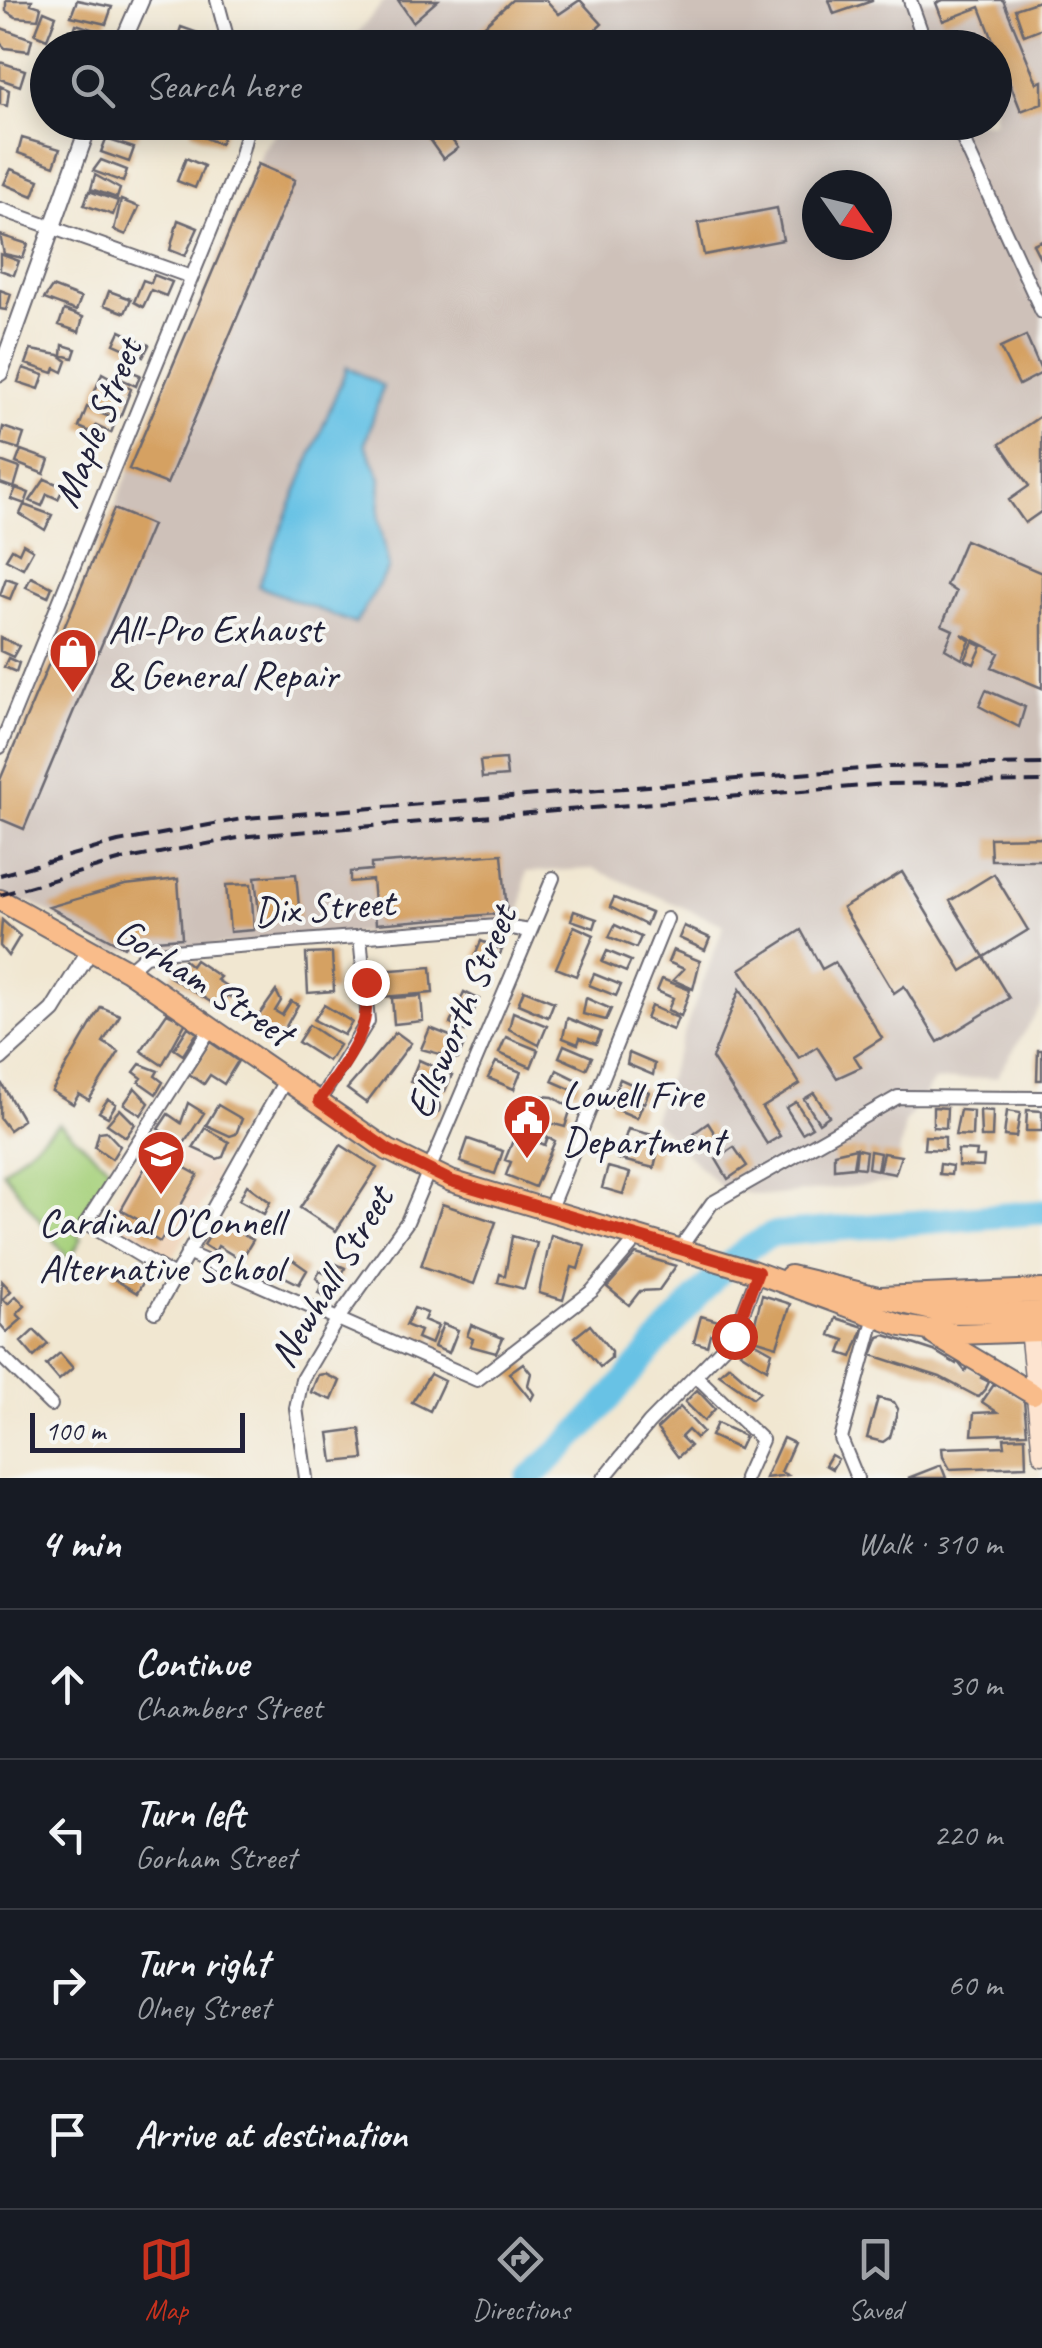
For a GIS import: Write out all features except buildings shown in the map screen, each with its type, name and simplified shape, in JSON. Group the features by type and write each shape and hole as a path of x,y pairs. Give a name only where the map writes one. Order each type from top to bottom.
{"highway":[{"path":"878,1307 1042,1291"}],"main road":[{"name":"Gorham Street","path":"0,900 128,971 388,1150 428,1171 549,1212 878,1307 928,1331"},
{"name":"Gorham Street","path":"878,1307 1035,1322"},
{"path":"928,1331 1035,1322 1042,1454"},
{"path":"928,1331 1037,1397"}],"street":[{"path":"128,30 140,0"},
{"path":"216,0 225,30"},
{"path":"910,0 920,30"},
{"path":"0,373 84,140"},
{"name":"Maple Street","path":"0,747 245,140"},
{"path":"962,140 1042,312"},
{"path":"0,210 192,277"},
{"name":"Ellsworth Street","path":"428,1171 554,878"},
{"path":"549,1212 667,919"},
{"name":"Dix Street","path":"128,971 145,956 173,951 498,926 530,931"},
{"path":"319,1101 368,1022 360,936"},
{"path":"0,1058 53,1010 90,950"},
{"path":"174,1276 86,1223 212,1026"},
{"path":"155,1312 287,1077"},
{"path":"680,1248 701,1214 722,1196 898,1097 1042,1098"},
{"name":"Newhall Street","path":"306,1478 298,1392 337,1320 407,1222 428,1171"},
{"path":"187,1252 477,1380 592,1292 639,1236"},
{"path":"604,1478 742,1324 755,1272"},
{"path":"856,1478 841,1439 878,1307"},
{"path":"0,1355 51,1405"},
{"path":"696,1376 762,1440 745,1478"}],"shaded area":[{"path":"385,0 1042,0 1042,1004 997,1077 934,1081 905,1124 894,1182 768,1196 724,1190 652,1120 724,925 594,869 526,872 520,918 170,950 112,951 31,902 0,912 0,782 263,149 271,140 1012,140 1012,30 360,30"},
{"name":"Cardinal O'Connell Alternative School","path":"154,1135 220,1172 171,1262 101,1222"}],"green space":[{"path":"59,1123 112,1170 73,1231 82,1238 69,1260 3,1171"}],"water":[{"path":"347,367 383,386 365,444 381,478 379,519 389,568 355,624 258,586"}],"waterway":[{"path":"528,1478 589,1421 713,1280 760,1241 774,1234 1042,1212"}],"railway":[{"path":"0,875 118,842 247,818 887,767 1042,764"},
{"path":"0,895 122,860 249,836 887,784 1042,782"}],"place":[{"name":"All-Pro Exhaust & General Repair","path":"73,694"},
{"name":"Lowell Fire Department","path":"527,1160"},
{"name":"Cardinal O'Connell Alternative School","path":"161,1196"}],"route":[{"path":"366,982 368,1022 319,1101 404,1160 474,1190 758,1272 748,1309 734,1336"}]}
